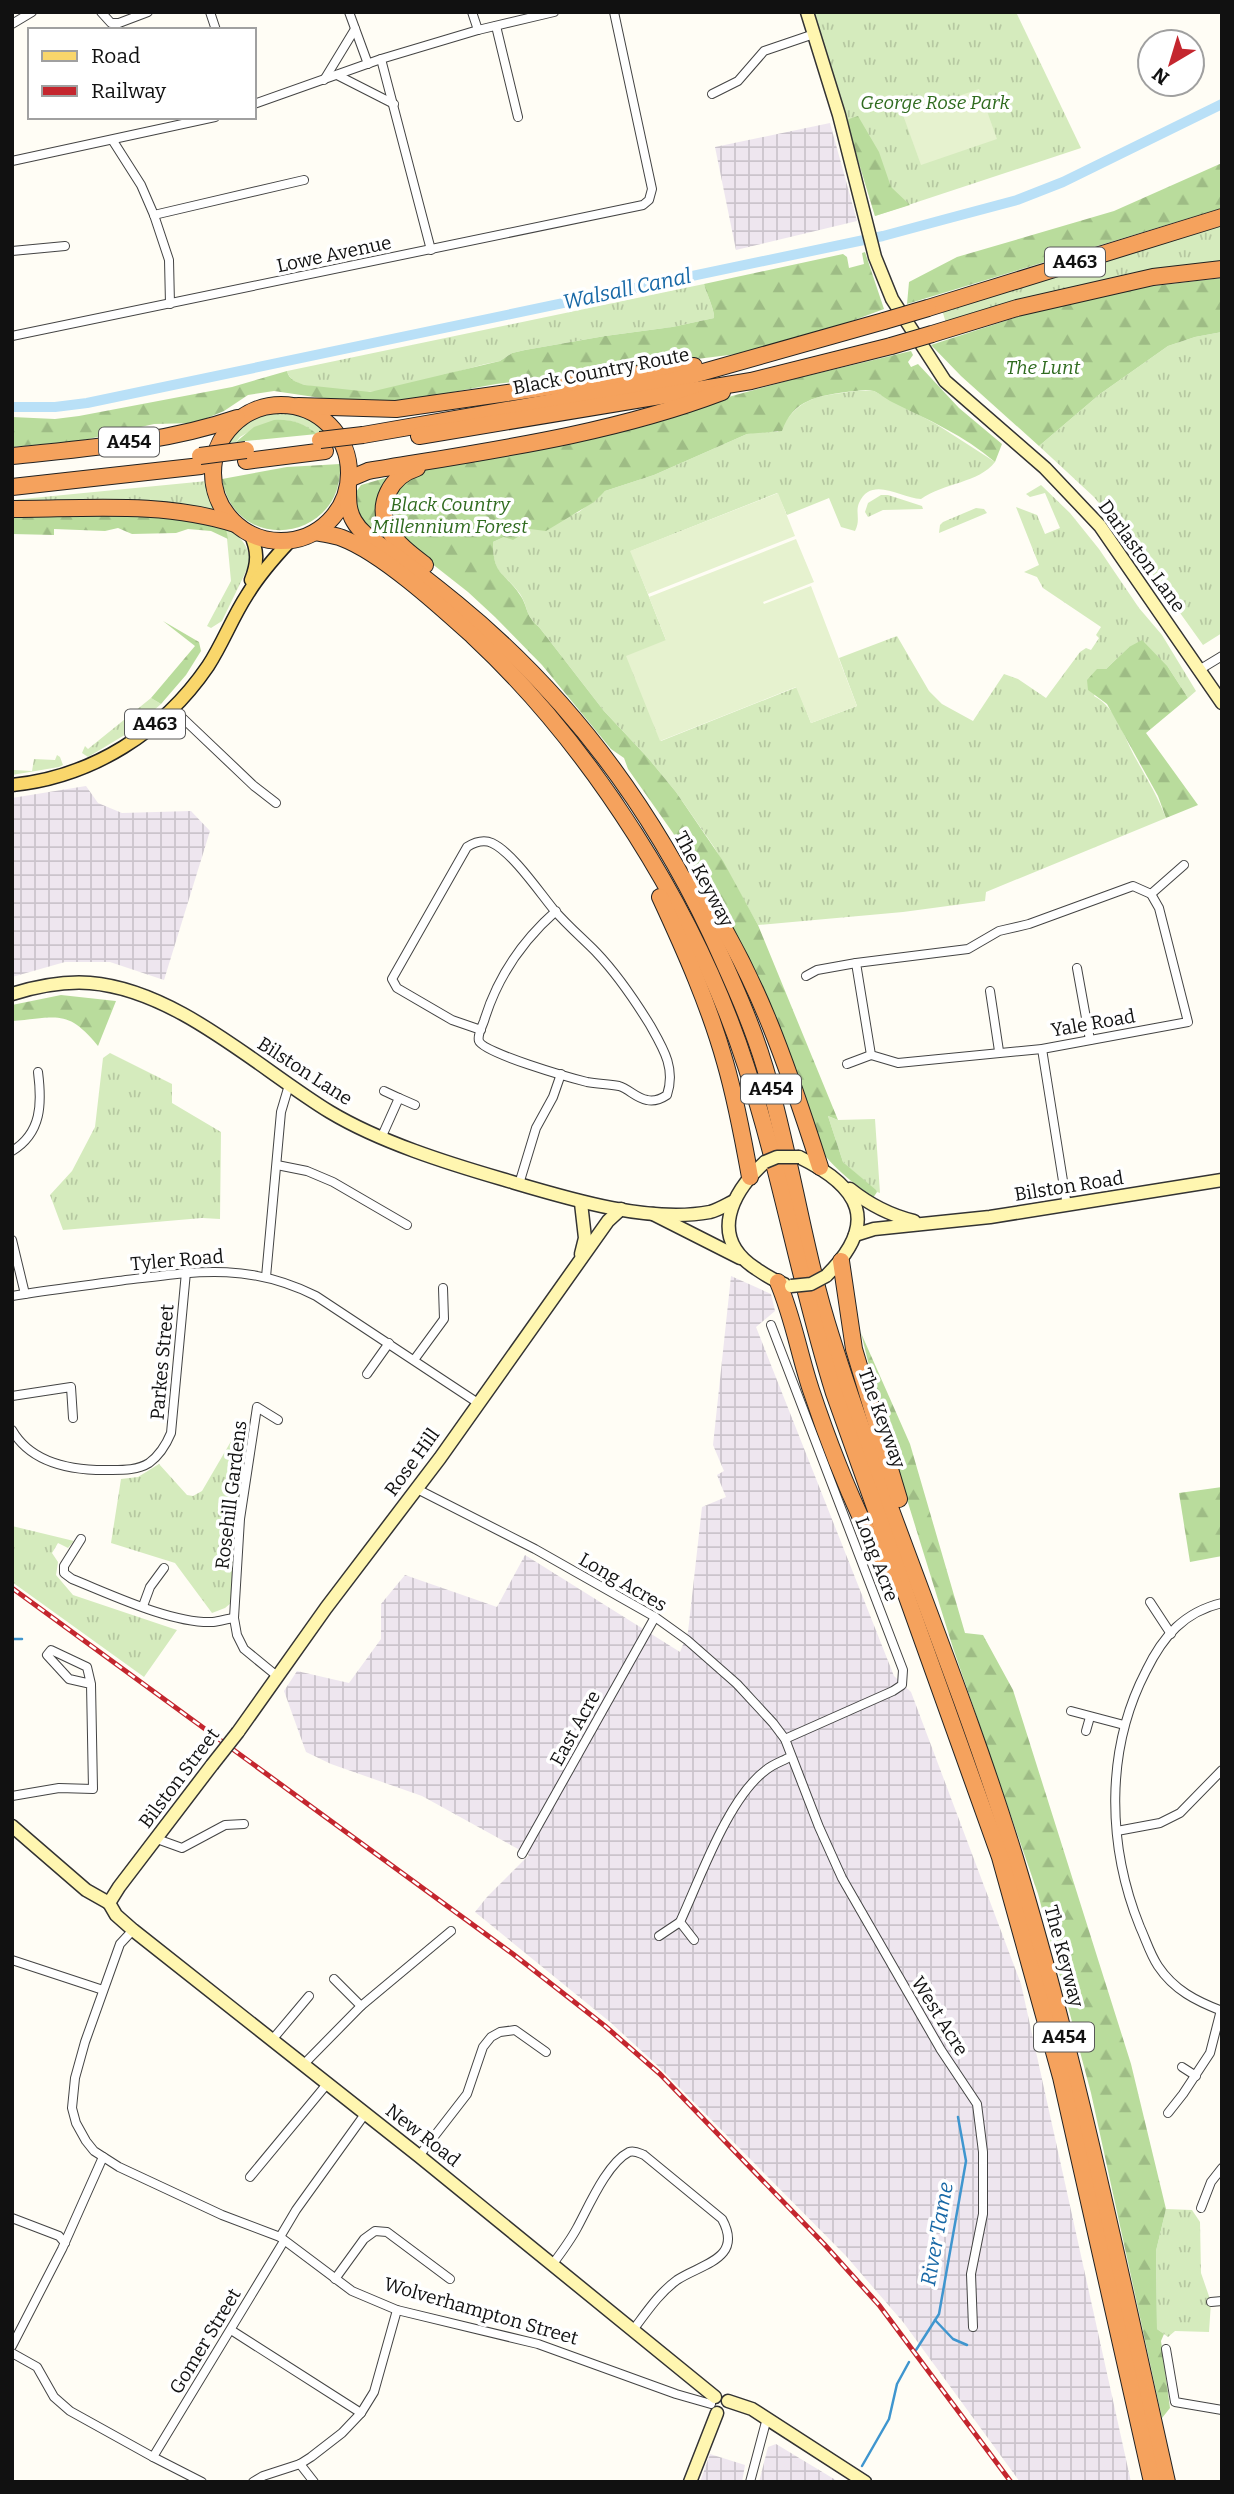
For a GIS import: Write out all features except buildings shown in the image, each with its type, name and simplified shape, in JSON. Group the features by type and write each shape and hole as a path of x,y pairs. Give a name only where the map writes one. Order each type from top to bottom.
{"highway":[{"name":"Black Country Route","path":"365,439 668,382 928,308 1222,217"},
{"name":"Black Country Route","path":"12,487 365,439 489,426 673,392 751,381 891,346 1017,308 1153,277 1222,269"},
{"path":"244,529 224,510 217,495 214,464 223,436 243,416 268,406 396,409 749,358"},
{"path":"349,484 368,471 589,433 678,409 751,381"},
{"path":"12,509 131,509 178,512 213,517 271,540 290,541 316,532 334,516 349,484 347,453 338,435 317,415 298,406"},
{"name":"A454","path":"12,456 179,435 243,416"},
{"path":"449,458 411,470 392,484 384,505 387,524 390,532 406,550 454,588 479,612 496,636"},
{"name":"Black Country Route","path":"12,477 201,461"},
{"name":"The Keyway","path":"349,484 349,510 362,533 435,585 496,636 585,730 633,794 694,900 748,1017 777,1112 830,1332 1013,1852 1048,1972 1111,2225 1150,2441 1152,2482"},
{"name":"The Keyway","path":"316,532 342,538 407,581 449,615 526,691 582,757 628,822 665,885 712,978 729,1017 768,1136 815,1333 834,1393 1000,1857 1061,2077 1150,2441 1167,2482"},
{"path":"608,792 657,889 693,970 725,1061 741,1122 750,1177"},
{"path":"633,794 723,925 758,995 787,1063 820,1167"},
{"path":"841,1261 854,1349 927,1602"},
{"path":"785,1284 789,1311 811,1390 842,1473 880,1559 916,1622"}],"main road":[{"path":"807,12 814,34"},
{"name":"Darlaston Lane","path":"814,34 839,115 875,257 892,299 945,381 1045,468 1100,526 1222,703"},
{"path":"244,529 257,548 258,557 245,597"},
{"path":"245,597 264,569 290,541"},
{"name":"A463","path":"12,785 72,772 133,742 172,708 207,666 245,597"},
{"name":"Bilston Lane","path":"12,994 55,983 75,982 114,986 134,992 187,1016 339,1117 457,1166 582,1203"},
{"path":"650,1213 785,1284 811,1284 826,1276 841,1261 855,1235 859,1219 852,1197 844,1185 820,1167 799,1157 777,1157 765,1162 750,1177 734,1201 728,1226 730,1241 743,1260"},
{"name":"Bilston Road","path":"855,1235 874,1229 990,1217 1222,1180"},
{"name":"Bilston Road","path":"844,1185 890,1215 921,1223"},
{"path":"582,1203 650,1213 712,1212 734,1201"},
{"name":"Rose Hill","path":"575,1268 585,1238 582,1203"},
{"name":"Rose Hill","path":"278,1676 417,1489 608,1221 621,1209"},
{"name":"Bilston Street","path":"109,1903 278,1676"},
{"name":"New Road","path":"14,1830 86,1890 109,1903 116,1916 133,1930 419,2156 633,2330 719,2405"},
{"path":"690,2482 719,2405 761,2416 865,2482"}],"street":[{"path":"12,24 32,12"},
{"path":"101,12 111,23 119,23 148,12"},
{"path":"349,12 368,64"},
{"path":"472,12 478,30"},
{"path":"256,103 381,59 478,30 554,12"},
{"name":"Lowe Avenue","path":"12,336 643,205 649,200 653,188 614,12"},
{"path":"496,26 518,117"},
{"path":"324,80 355,29"},
{"path":"712,94 738,81 764,51 814,34"},
{"path":"381,59 431,250"},
{"path":"337,75 394,104"},
{"path":"12,161 206,119"},
{"path":"113,141 141,185 154,215 169,260 170,304"},
{"path":"154,215 304,180"},
{"path":"12,251 65,246"},
{"path":"1199,670 1222,656"},
{"path":"172,708 254,786 276,803"},
{"path":"481,1030 452,1020 397,988 392,978 467,847 479,841 492,843 505,853 626,987 666,1052 671,1071 667,1095 655,1101 647,1100 637,1097 623,1087 588,1082 485,1049 479,1041 490,1000 505,973 533,931 556,911"},
{"path":"806,976 817,970 856,963 968,950 999,931 1029,924 1124,888 1133,886 1151,894 1184,865"},
{"name":"Yale Road","path":"871,1055 898,1063 999,1051 1042,1049 1188,1022 1159,908 1151,894"},
{"path":"847,1064 871,1055 856,963"},
{"path":"1077,968 1090,1040"},
{"path":"990,991 999,1051"},
{"path":"1042,1049 1067,1206"},
{"path":"12,1151 30,1135 37,1123 41,1104 38,1072"},
{"path":"519,1184 536,1128 553,1097 561,1074"},
{"path":"266,1277 282,1103 289,1085"},
{"path":"384,1091 415,1105"},
{"path":"382,1136 399,1098"},
{"path":"277,1166 307,1171 333,1182 407,1225"},
{"path":"12,1240 25,1294"},
{"name":"Tyler Road","path":"12,1296 186,1272 224,1271 266,1277 316,1296 478,1403"},
{"name":"Parkes Street","path":"12,1430 26,1449 65,1466 93,1471 127,1469 147,1464 164,1448 172,1433 186,1272"},
{"path":"414,1360 444,1319 443,1289"},
{"name":"Long Acre","path":"771,1325 903,1670 902,1685 785,1740"},
{"path":"367,1374 389,1343"},
{"path":"12,1396 71,1387 73,1418"},
{"name":"Rosehill Gardens","path":"278,1420 257,1407 240,1518 234,1618 237,1635 244,1649 278,1676"},
{"name":"Long Acres","path":"417,1489 535,1549 655,1617 687,1640 737,1684 785,1740"},
{"path":"81,1539 66,1560 64,1573 72,1579 185,1619 212,1622 234,1618"},
{"path":"143,1606 150,1587 164,1568"},
{"path":"1150,1602 1171,1633"},
{"path":"1168,2113 1210,2053 1221,2010 1186,1995 1159,1967 1129,1899 1114,1801 1116,1768 1124,1726 1134,1694 1154,1656 1171,1633 1194,1612 1222,1603"},
{"name":"East Acre","path":"522,1854 655,1617"},
{"path":"12,1796 58,1788 93,1789 91,1684 87,1667 51,1650 47,1655 69,1679 91,1684"},
{"path":"1071,1711 1124,1726"},
{"path":"1086,1731 1090,1717"},
{"name":"West Acre","path":"785,1740 842,1878 941,2050 977,2104 983,2152 983,2214 971,2274 973,2327"},
{"path":"659,1936 680,1922 722,1830 743,1794 766,1769 790,1757"},
{"path":"1117,1830 1160,1823 1180,1813 1222,1770"},
{"path":"157,1839 182,1848 225,1825 244,1824"},
{"path":"680,1922 694,1940"},
{"path":"12,2346 65,2243 103,2157 86,2141 76,2123 72,2108 75,2078 120,1944 133,1930"},
{"path":"303,2065 360,2006 451,1931"},
{"path":"12,1960 103,1990"},
{"path":"334,1979 360,2006"},
{"path":"272,2040 309,1996"},
{"path":"419,2156 467,2094 483,2047 491,2037 500,2032 515,2030 546,2052"},
{"path":"1182,2067 1196,2076"},
{"path":"250,2176 327,2084"},
{"name":"Gomer Street","path":"153,2457 231,2330 296,2210 365,2114"},
{"path":"552,2264 578,2227 594,2193 620,2160 630,2151 644,2155 722,2219 728,2234 724,2252 715,2261 677,2280 633,2330"},
{"name":"Wolverhampton Street","path":"103,2157 222,2215 282,2239 335,2279 374,2302 538,2344 676,2394 719,2405"},
{"path":"1200,2208 1211,2182 1222,2168"},
{"path":"12,2218 59,2236 65,2243"},
{"path":"335,2279 364,2239 375,2231 387,2232 450,2278"},
{"path":"1211,2302 1222,2301"},
{"path":"253,2482 262,2476 300,2464 342,2434 361,2413 374,2392 397,2310"},
{"path":"231,2330 361,2413"},
{"path":"1166,2349 1175,2402 1222,2410"},
{"path":"12,2353 37,2367 54,2398 70,2411 202,2482"},
{"path":"750,2482 761,2416"},
{"path":"300,2464 314,2482"}],"shaded area":[{"path":"830,123 857,221 736,250 715,147"},
{"path":"86,786 98,803 122,813 191,811 210,831 164,980 110,962 65,962 12,977 12,798"},
{"path":"731,1276 771,1294 775,1311 756,1327 894,1676 911,1692 1021,1984 1131,2482 1020,2482 903,2322 846,2256 659,2067 610,2022 475,1912 529,1855 422,1796 331,1764 306,1752 284,1691 297,1671 349,1683 381,1639 381,1604 405,1575 497,1607 525,1555 680,1652 688,1632 702,1507 726,1497 717,1475 724,1471 713,1445"},
{"path":"776,2444 839,2482 759,2482 768,2447"},
{"path":"710,2454 745,2465 742,2482 700,2482"}],"green space":[{"name":"George Rose Park","path":"813,12 1016,12 1081,148 875,216"},
{"path":"979,89 997,139 921,165 903,115"},
{"path":"858,116 879,152 891,187 910,205 875,216 846,120"},
{"path":"1222,163 1222,208 907,304 909,282 957,257 1114,211"},
{"path":"1222,225 1222,265 946,323 942,310"},
{"path":"865,252 884,309 804,339 737,354 496,384 405,401 328,399 274,391 248,395 224,411 195,423 154,424 80,441 12,447 12,417 55,419 79,416 232,387 287,371 291,379 305,385 370,392 500,361 512,353 525,350 714,318 704,284 843,254 847,257 849,268 864,264 862,253"},
{"name":"The Lunt","path":"1222,278 1222,332 1168,346 1100,394 1039,446 961,376 931,345 1045,308 1127,289"},
{"path":"704,284 714,318 525,350 512,353 500,361 401,387 367,392 336,390 300,384 289,376 287,371"},
{"name":"The Lunt","path":"1222,332 1222,633 1203,645 1094,497 1039,446 1100,394 1168,346"},
{"name":"Black Country Millennium Forest","path":"911,351 913,355 908,362 911,367 918,364 959,408 1002,444 995,462 958,436 874,391 860,390 807,401 793,412 782,431 747,434 654,475 605,491 594,502 546,531 530,529 513,540 504,537 493,542 497,567 520,595 531,618 604,711 676,792 723,861 758,925 838,1120 828,1116 843,1162 876,1190 873,1198 852,1182 821,1150 717,906 673,833 628,769 624,758 611,749 542,665 495,617 468,592 398,537 389,512 399,484 424,470"},
{"path":"856,391 874,391 936,424 995,462 970,479 921,499 887,490 871,490 859,503 855,531 841,527 829,498 787,515 777,493 631,551 666,640 661,741 797,687 811,723 857,706 839,658 897,636 929,691 942,704 973,721 1004,674 1018,679 1046,698 1080,652 1086,648 1091,650 1099,638 1096,635 1101,627 1043,588 1037,577 1024,572 1039,565 1016,507 1037,515 1045,534 1060,528 1045,493 1030,497 1026,494 1041,485 1070,513 1099,549 1139,608 1162,635 1196,691 1188,698 1168,667 1129,647 1106,669 1094,696 1109,708 1119,724 1166,818 986,892 985,901 903,912 758,925 714,847 676,792 604,711 531,618 520,594 497,567 493,542 504,537 519,537 530,529 539,529 579,512 605,491 654,475 747,434 778,432 802,404 811,400"},
{"path":"275,410 306,416 327,432 317,434 296,422 278,420 251,431 236,442 224,444 233,431 246,421"},
{"path":"274,420 297,422 317,434 236,442 254,427"},
{"path":"340,464 337,490 325,510 308,523 287,530 266,529 246,520 231,504 222,479 287,467"},
{"path":"392,476 385,484 396,548 362,522 354,495 361,485"},
{"path":"207,481 212,499 224,516 12,504 12,500"},
{"path":"778,493 795,536 648,594 630,551"},
{"path":"881,495 922,506 923,509 883,510 868,517 865,512 868,503"},
{"path":"976,508 984,509 987,513 939,533 943,522"},
{"path":"67,514 179,517 226,528 228,539 211,531 188,529 176,533 132,534 118,528 105,531 54,529 54,535 12,534 12,516"},
{"path":"226,528 243,542 250,563 222,621 211,628 207,626 231,581"},
{"path":"796,539 814,582 763,602 764,604 811,586 857,706 811,723 796,687 660,741 626,656 666,640 649,597"},
{"path":"163,621 199,642 201,651 186,675 161,704 151,698 195,646"},
{"path":"1142,640 1168,667 1188,698 1146,733 1198,805 1166,818 1158,796 1107,704 1088,690 1087,680 1097,669 1106,669 1129,647"},
{"path":"151,698 161,704 128,733 88,757 82,753 85,746 88,749"},
{"path":"57,755 63,765 59,767 12,775 14,757 14,770 32,771 34,759 55,760"},
{"path":"61,995 116,1001 98,1046 78,1026 60,1018 12,1021 12,1005"},
{"path":"110,1053 172,1084 172,1103 221,1132 220,1219 202,1218 63,1230 50,1195 72,1171 95,1127 103,1058"},
{"path":"828,1116 838,1120 875,1119 880,1193 843,1162"},
{"path":"861,1333 910,1444 965,1633 983,1635 1013,1690 1131,2064 1166,2209 1156,2251 1157,2329 1164,2334 1161,2341 1170,2408 1162,2418 1091,2093 1038,1894 953,1648 883,1422"},
{"path":"237,1431 250,1432 240,1480 231,1603 212,1613 175,1563 111,1543 121,1479 138,1477 159,1464 187,1495 193,1496 202,1491"},
{"path":"1222,1487 1222,1556 1190,1562 1179,1493"},
{"path":"12,1526 74,1541 68,1548 58,1543 52,1553 58,1562 56,1575 73,1595 177,1630 144,1677 12,1582"},
{"path":"1166,2209 1192,2210 1200,2222 1201,2273 1211,2302 1209,2332 1175,2331 1168,2337 1157,2329 1156,2251"}],"waterway":[{"name":"Walsall Canal","path":"12,407 55,407 87,403 883,236 1017,200 1063,182 1222,104"},
{"name":"River Tame","path":"12,1639 22,1639"},
{"name":"River Tame","path":"916,2350 939,2314 966,2161 958,2117"},
{"path":"935,2320 953,2339 967,2345"},
{"name":"River Tame","path":"862,2466 889,2419 897,2384 909,2362"}],"railway":[{"path":"12,1588 513,1954 605,2026 660,2074 879,2305 1011,2482"}]}
